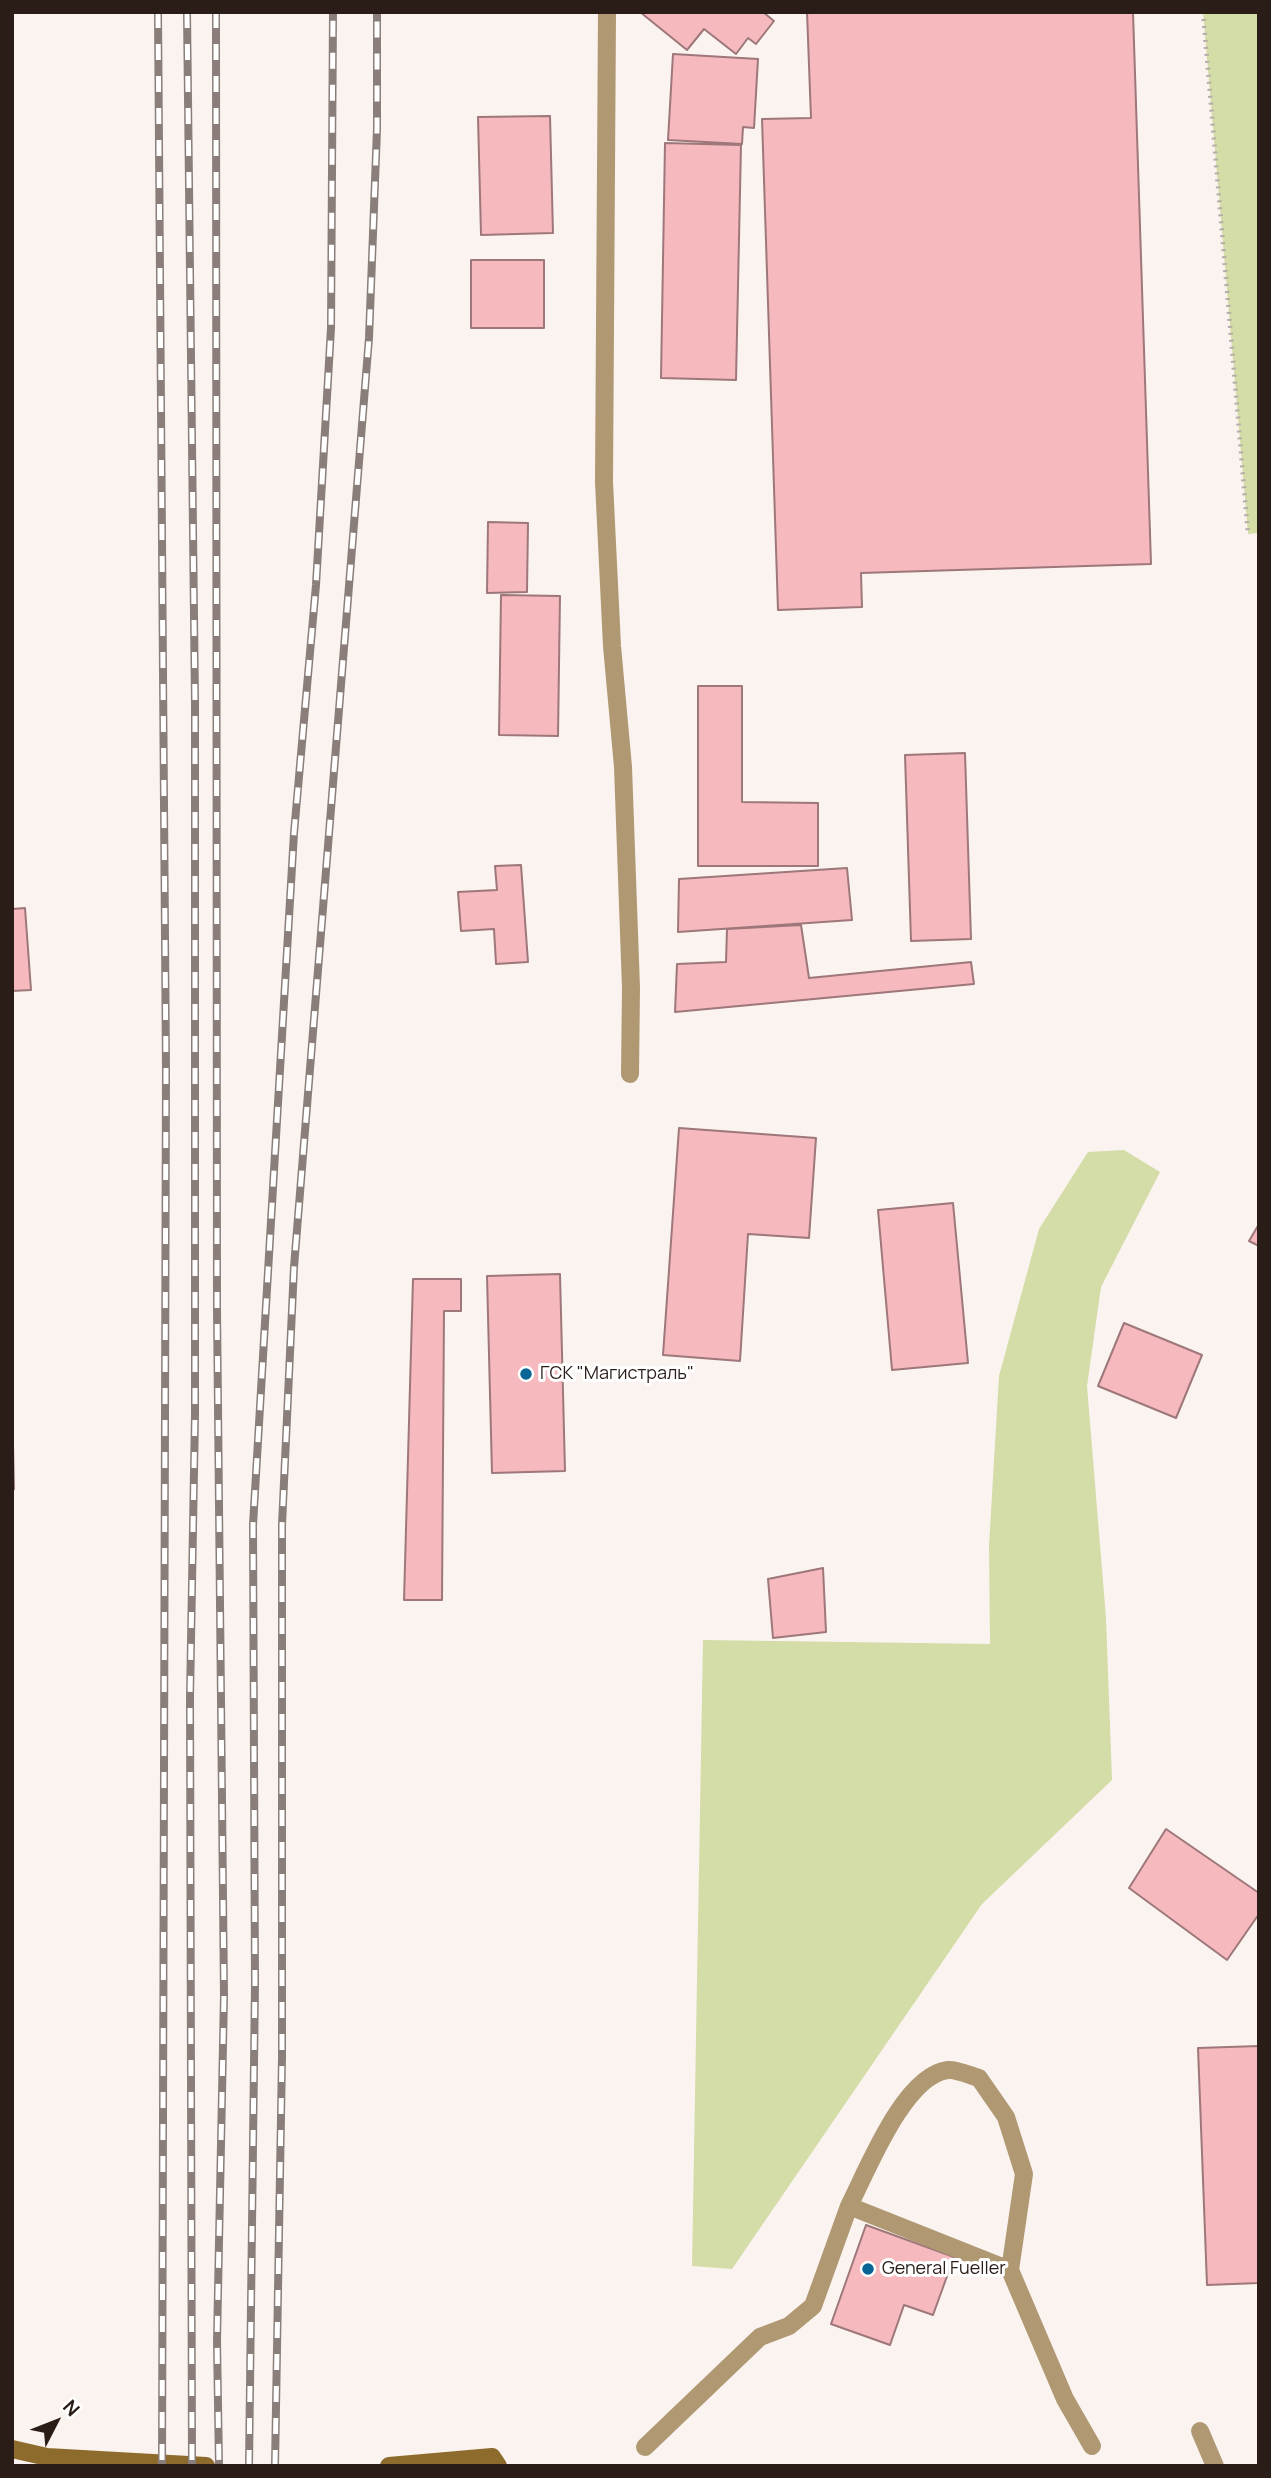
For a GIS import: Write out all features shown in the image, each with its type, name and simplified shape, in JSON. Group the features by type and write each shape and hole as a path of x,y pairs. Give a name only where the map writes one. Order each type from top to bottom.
{"main road":[{"path":"12,2449 47,2457 206,2466"},
{"path":"389,2466 495,2461"}],"lane":[{"path":"607,12 604,482 612,646 623,767 631,988 630,1074"},
{"path":"645,2447 760,2337 789,2326 813,2306 849,2206 898,2113 920,2082 948,2070 979,2078 1006,2117 1024,2174 1010,2270 1065,2399 1092,2446"},
{"path":"849,2206 1010,2270"},
{"path":"1200,2431 1215,2466"}],"path":[{"path":"1203,12 1248,534"}],"green space":[{"path":"1203,12 1259,12 1259,533 1248,534"},
{"path":"1124,1150 1160,1172 1101,1287 1087,1386 1106,1618 1112,1780 982,1904 732,2269 692,2266 703,1640 990,1644 989,1546 999,1376 1039,1229 1088,1152"}],"building":[{"path":"640,12 763,12 774,21 756,44 748,38 736,54 704,29 687,50"},
{"path":"807,12 1133,12 1151,564 861,573 862,607 778,610 762,119 811,118"},
{"path":"673,54 758,59 754,128 743,127 742,144 668,140"},
{"path":"550,116 553,233 481,235 478,117"},
{"path":"665,143 741,145 736,380 661,378"},
{"path":"471,260 544,260 544,328 471,328"},
{"path":"488,522 528,523 527,592 487,593"},
{"path":"501,595 560,596 558,736 499,735"},
{"path":"698,686 742,686 742,802 818,803 818,866 698,866"},
{"path":"965,753 971,939 911,941 905,755"},
{"path":"521,865 528,962 496,964 494,929 461,931 458,892 497,890 495,866"},
{"path":"847,868 852,920 678,932 679,879"},
{"path":"25,908 31,990 12,991 12,909"},
{"path":"801,925 809,978 971,962 974,984 675,1012 677,964 726,962 727,929"},
{"path":"679,1128 816,1138 809,1238 748,1234 740,1361 663,1355"},
{"path":"953,1203 968,1363 892,1370 878,1210"},
{"path":"1259,1224 1259,1246 1249,1241"},
{"name":"ГСК \"Магистраль\"","path":"560,1274 565,1471 492,1473 487,1276"},
{"path":"413,1279 461,1279 461,1311 444,1311 442,1600 404,1600"},
{"path":"1124,1323 1202,1355 1176,1418 1098,1386"},
{"path":"12,1401 14,1489 12,1490"},
{"path":"823,1568 826,1632 773,1638 768,1579"},
{"path":"1166,1829 1259,1893 1259,1914 1227,1960 1129,1888"},
{"path":"1259,2046 1259,2283 1207,2285 1198,2048"},
{"path":"866,2225 954,2257 933,2315 904,2305 890,2345 831,2324"}],"railway":[{"path":"158,12 166,1068 162,2466"},
{"path":"187,12 195,702 195,1415 190,1697 192,2466"},
{"path":"216,12 217,1309 224,1995 217,2341 219,2466"},
{"path":"249,2466 255,1984 253,1525 294,833 316,585 331,328 333,12"},
{"path":"275,2466 282,2057 282,1525 294,1267 369,338 377,129 377,12"}],"place":[{"name":"ГСК \"Магистраль\"","path":"526,1374"},
{"name":"General Fueller","path":"868,2269"}]}
